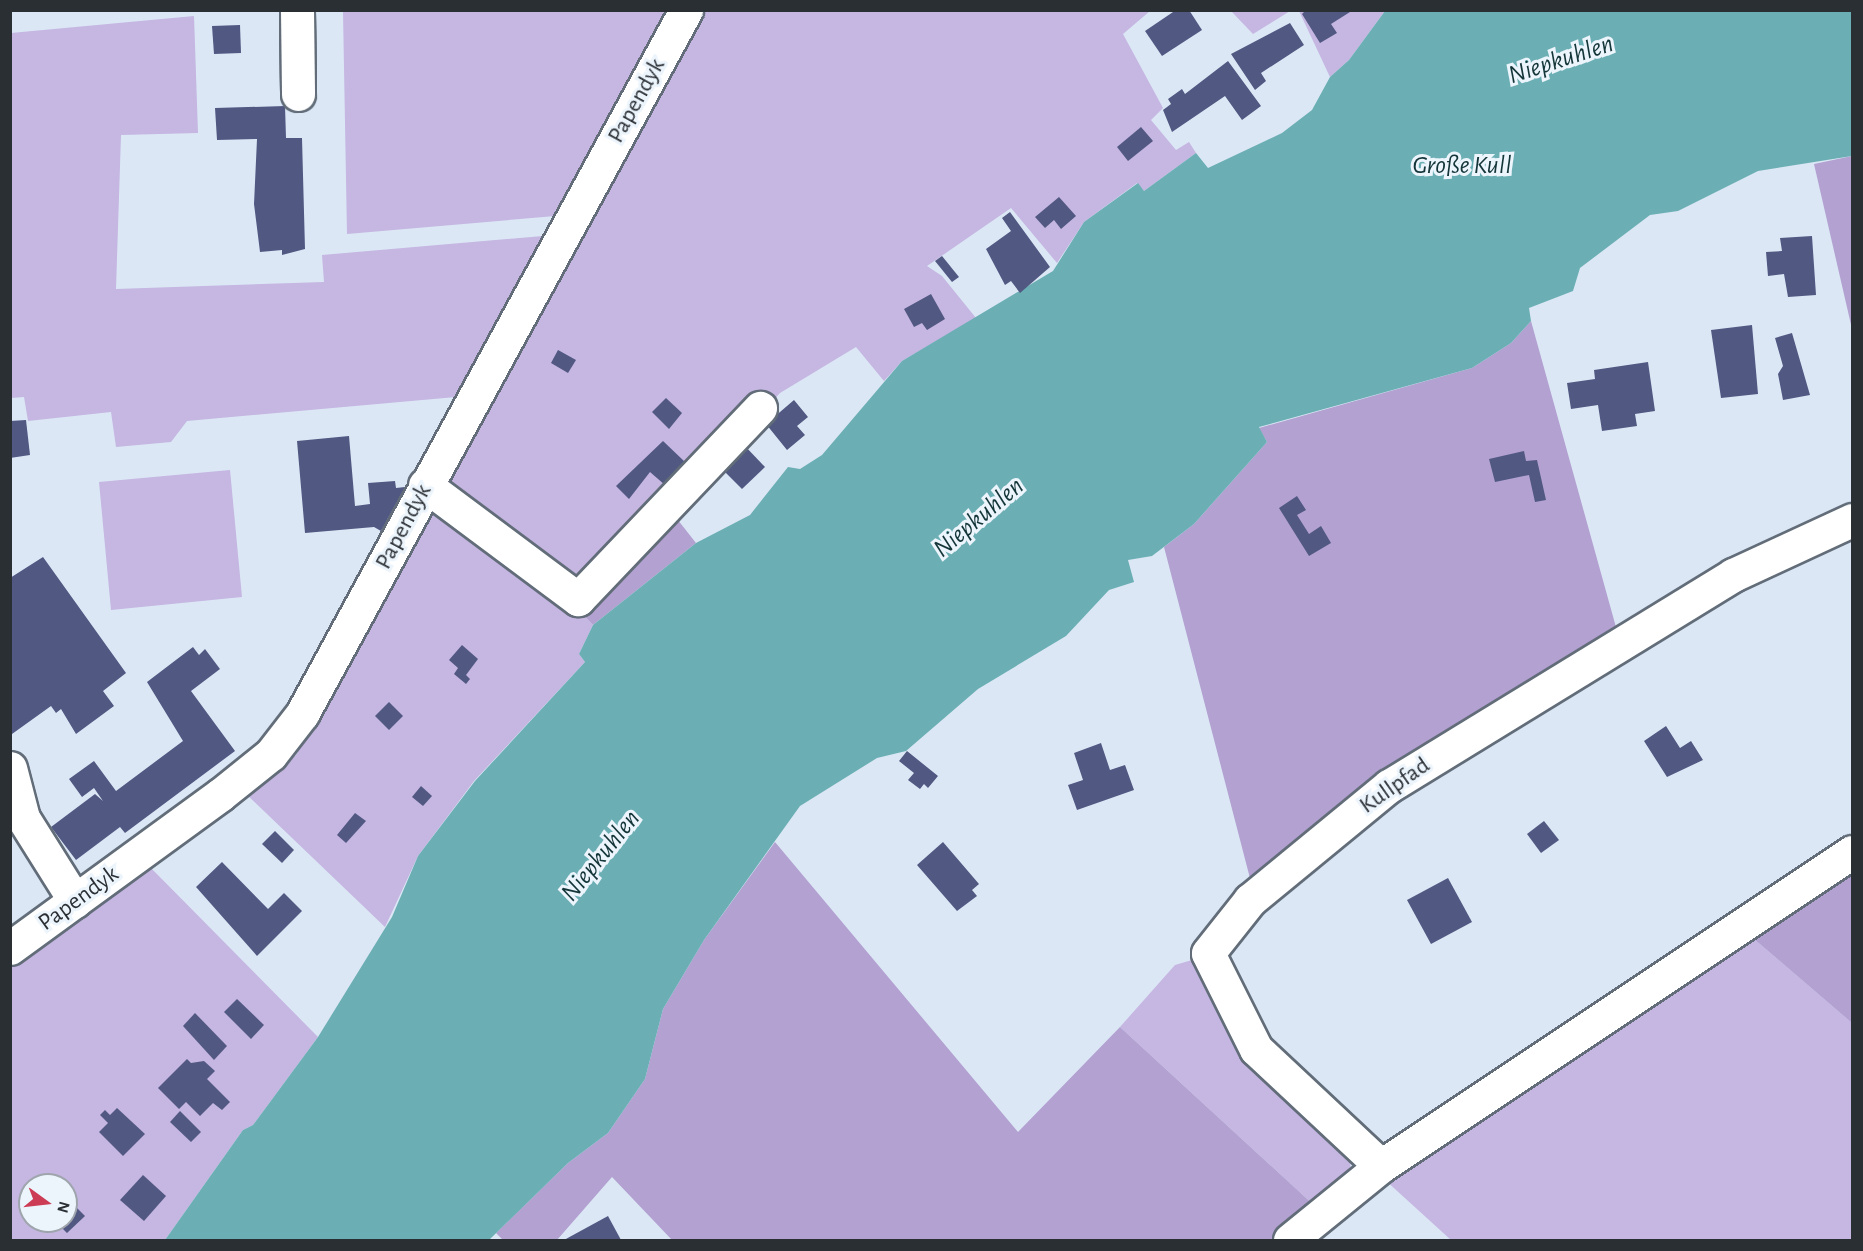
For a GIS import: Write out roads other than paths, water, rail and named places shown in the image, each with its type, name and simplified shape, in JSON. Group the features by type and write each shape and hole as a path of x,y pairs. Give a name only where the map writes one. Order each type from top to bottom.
{"street":[{"path":"297,10 298,94"},
{"name":"Papendyk","path":"10,948 271,754 302,714 343,643 425,485 686,10"},
{"path":"425,485 578,599 760,408"},
{"name":"Kullpfad","path":"1382,1166 1256,1049 1208,953 1250,900 1389,786 1733,576 1852,520"},
{"path":"10,768 23,818 75,901"},
{"path":"1290,1240 1382,1166 1852,852"}],"water":[{"name":"Große Kull","path":"1385,11 1852,11 1852,156 1758,171 1678,211 1650,215 1580,268 1573,291 1529,308 1531,321 1511,343 1472,368 1259,427 1267,442 1194,524 1152,556 1128,560 1134,582 1109,590 1066,636 978,689 906,751 877,758 800,806 704,940 663,1009 645,1079 608,1133 568,1163 489,1240 165,1240 243,1130 253,1125 318,1037 392,917 418,856 475,781 585,662 579,654 593,625 696,543 750,515 788,467 800,469 822,455 902,361 1053,271 1084,222 1138,183 1144,191 1196,153 1208,168 1282,133 1312,110 1330,77 1349,60"}],"water label":[{"name":"Niepkuhlen","path":"1561,60"},
{"name":"Niepkuhlen","path":"979,518"},
{"name":"Niepkuhlen","path":"601,856"}]}
